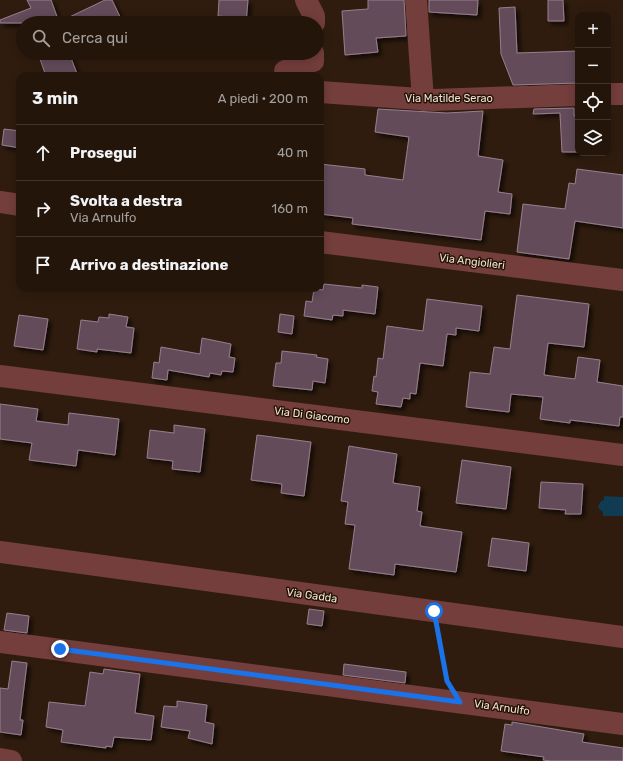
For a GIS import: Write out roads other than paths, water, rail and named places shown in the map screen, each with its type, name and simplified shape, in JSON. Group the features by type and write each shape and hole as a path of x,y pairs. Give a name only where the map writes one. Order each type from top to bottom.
{"street":[{"path":"306,0 314,16"},
{"path":"416,0 423,100"},
{"path":"285,71 313,60"},
{"name":"Via Matilde Serao","path":"324,92 423,100 575,95"},
{"path":"611,94 623,94"},
{"path":"0,202 16,204"},
{"name":"Via Angiolieri","path":"324,243 623,280"},
{"name":"Via Di Giacomo","path":"0,376 623,455"},
{"name":"Via Gadda","path":"0,552 623,637"},
{"name":"Via Arnulfo","path":"0,642 623,724"},
{"path":"0,759 11,761"}],"water":[{"path":"604,496 623,497 623,516 603,516 603,512 598,506 601,501 604,500"}]}
